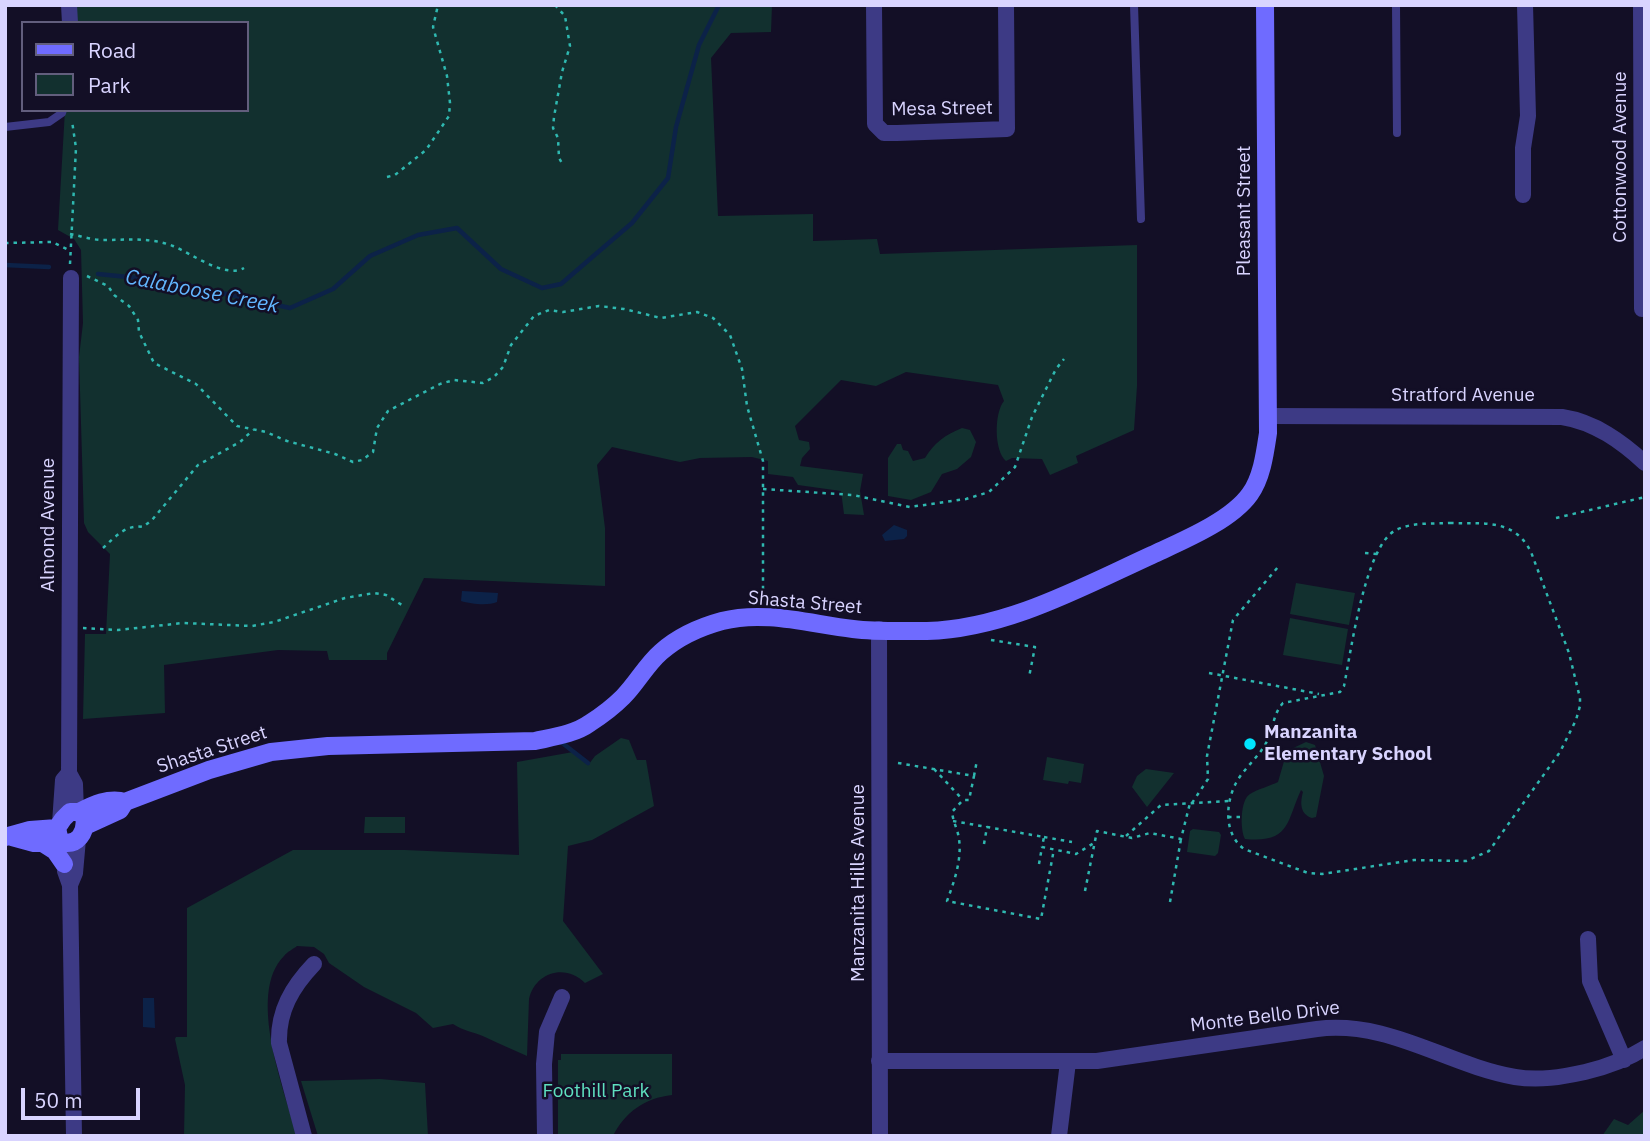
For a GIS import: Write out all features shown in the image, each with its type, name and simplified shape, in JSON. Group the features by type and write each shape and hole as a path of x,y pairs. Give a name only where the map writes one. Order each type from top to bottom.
{"street":[{"name":"Mesa Street","path":"874,5 874,114 876,124 884,133 1007,130 1006,5"},
{"name":"Pleasant Street","path":"1265,5 1267,416"},
{"path":"1523,195 1523,148 1528,116 1525,5"},
{"name":"Cottonwood Avenue","path":"1641,5 1644,309"},
{"name":"Almond Avenue","path":"70,886 75,873 67,830 63,780 69,773 76,276"},
{"name":"Stratford Avenue","path":"1267,416 1562,417 1581,421 1601,431 1624,445 1645,463"},
{"name":"Shasta Street","path":"9,837 30,830 67,830 93,805 115,799 125,802 209,770 271,752 328,746 535,741 575,731 589,725 624,696 662,651 686,635 722,621 737,618 792,619 856,629 929,631 1018,612 1086,585 1205,528 1231,511 1251,493 1265,454 1267,416"},
{"name":"Manzanita Hills Avenue","path":"879,629 880,1136"},
{"path":"64,864 55,851 67,830"},
{"name":"Almond Avenue","path":"64,864 70,886 74,1136"},
{"path":"1588,939 1590,981 1624,1060"},
{"path":"304,1136 279,1035 287,999 295,985 314,964"},
{"path":"545,1136 544,1064 547,1032 562,997"},
{"name":"Monte Bello Drive","path":"878,1061 1097,1061 1331,1027 1385,1033 1472,1064 1516,1077 1539,1079 1566,1076 1624,1060 1645,1048"},
{"path":"1059,1136 1068,1062"}],"lane":[{"path":"1134,5 1141,219"},
{"path":"1396,5 1396,133"},
{"path":"5,127 49,122 62,112"}],"path":[{"path":"387,177 395,175 426,150 449,116 447,76 433,27 438,5"},
{"path":"555,5 567,23 570,46 562,72 553,128 558,138 559,158 563,165"},
{"path":"5,243 52,242 69,250 76,148 72,118"},
{"path":"70,234 100,240 149,240 182,249 226,271 239,271 244,268"},
{"path":"76,276 94,278 108,286 114,295 129,306 138,320 139,332 154,363 196,384 237,426 266,432 353,462 362,460 373,452 377,428 388,411 440,384 454,380 483,383 494,377 503,367 511,345 534,316 549,310 564,312 599,306 661,318 697,312 713,318 730,335 734,346 742,369 747,406 763,461 763,601"},
{"path":"763,489 853,495 910,507 966,499 989,492 1015,467 1032,417 1056,369 1064,359"},
{"path":"103,548 124,530 134,525 143,527 152,520 198,466 240,442 253,430"},
{"path":"1556,518 1645,497"},
{"path":"1450,523 1509,528 1525,539 1569,653 1580,698 1576,720 1569,737 1489,851 1466,861 1414,860 1332,873 1308,873 1244,849 1232,835 1228,817 1236,783 1268,740 1276,711 1287,700 1323,695 1340,692 1344,686 1362,595 1385,537 1410,525 1450,523"},
{"path":"1365,553 1377,554"},
{"path":"1170,902 1181,839 1191,803 1208,779 1207,756 1233,620 1278,567"},
{"path":"70,627 118,630 183,623 252,626 274,622 345,598 374,593 386,595 405,607"},
{"path":"991,640 1035,647 1029,677"},
{"path":"1209,673 1323,695"},
{"path":"934,769 963,800 970,800 977,760"},
{"path":"898,763 974,776"},
{"path":"963,800 952,812 959,836 959,851 956,875 947,901 1041,919 1054,849"},
{"path":"1125,837 1161,805 1230,802"},
{"path":"1228,817 1243,817"},
{"path":"953,821 1072,842"},
{"path":"984,844 987,827"},
{"path":"1086,891 1097,831 1132,838 1150,833 1181,839"},
{"path":"1039,864 1044,837"},
{"path":"1042,847 1076,854 1094,843"}],"green space":[{"path":"75,5 772,5 771,32 731,33 711,58 718,216 813,214 813,241 877,239 880,254 1137,245 1137,386 1134,430 1076,456 1078,463 1050,475 1042,459 1012,458 1006,461 1002,456 997,441 997,423 1004,401 998,385 906,372 876,386 841,380 795,426 799,440 809,442 810,449 802,458 800,466 863,474 860,491 864,515 844,514 841,491 798,485 793,477 768,474 768,461 752,457 700,458 680,462 612,447 597,465 605,528 605,586 424,578 387,653 387,660 329,660 327,651 278,650 164,665 165,713 83,719 85,634 106,634 110,554 88,532 84,523 79,357 83,323 81,250 74,239 58,230 65,112 248,112 248,21 76,21"},
{"path":"962,428 970,430 976,442 971,457 957,469 942,474 931,492 911,500 888,496 888,458 897,444 901,444 903,450 908,451 913,461 925,458 940,440"},
{"path":"1296,583 1355,593 1349,625 1290,614"},
{"path":"1290,618 1348,629 1342,665 1283,655"},
{"path":"621,738 629,740 637,760 646,760 654,806 592,840 568,846 563,921 603,974 585,983 569,973 552,973 538,982 529,999 527,1056 453,1024 433,1028 416,1013 364,987 329,963 324,954 314,947 297,946 285,955 273,973 268,994 268,1018 278,1070 297,1136 184,1136 185,1085 175,1039 187,1037 187,908 293,850 405,850 519,855 517,762 573,752 589,764 595,756"},
{"path":"1306,742 1315,745 1324,776 1316,817 1312,818 1303,811 1301,790 1289,821 1279,834 1271,838 1245,839 1242,815 1247,797 1278,782 1287,751"},
{"path":"1047,757 1084,764 1081,783 1043,780"},
{"path":"1146,769 1174,773 1147,807 1132,787 1137,776"},
{"path":"365,817 405,817 405,833 364,833"},
{"path":"1193,829 1219,832 1221,835 1218,853 1215,856 1187,852 1190,831"},
{"name":"Foothill Park","path":"561,1054 672,1054 672,1095 653,1099 637,1108 623,1120 613,1136 558,1136 558,1060 561,1060"},
{"path":"380,1079 425,1083 428,1136 318,1136 301,1081"},
{"path":"1645,1110 1645,1136 1602,1136 1614,1119 1628,1125"}],"water":[{"path":"894,525 907,530 907,536 904,539 885,541 882,535"},
{"path":"462,591 498,593 497,602 479,604 461,601"},
{"path":"143,998 154,998 155,1028 143,1027"}],"waterway":[{"name":"Calaboose Creek","path":"98,274 168,281 290,308 333,289 370,256 418,235 457,228 501,269 542,288 561,284 632,223 668,178 676,127 699,45 719,5"},
{"name":"Calaboose Creek","path":"5,265 49,267"},
{"path":"561,742 588,763"}],"place":[{"name":"Manzanita Elementary School","path":"1250,744"}]}
